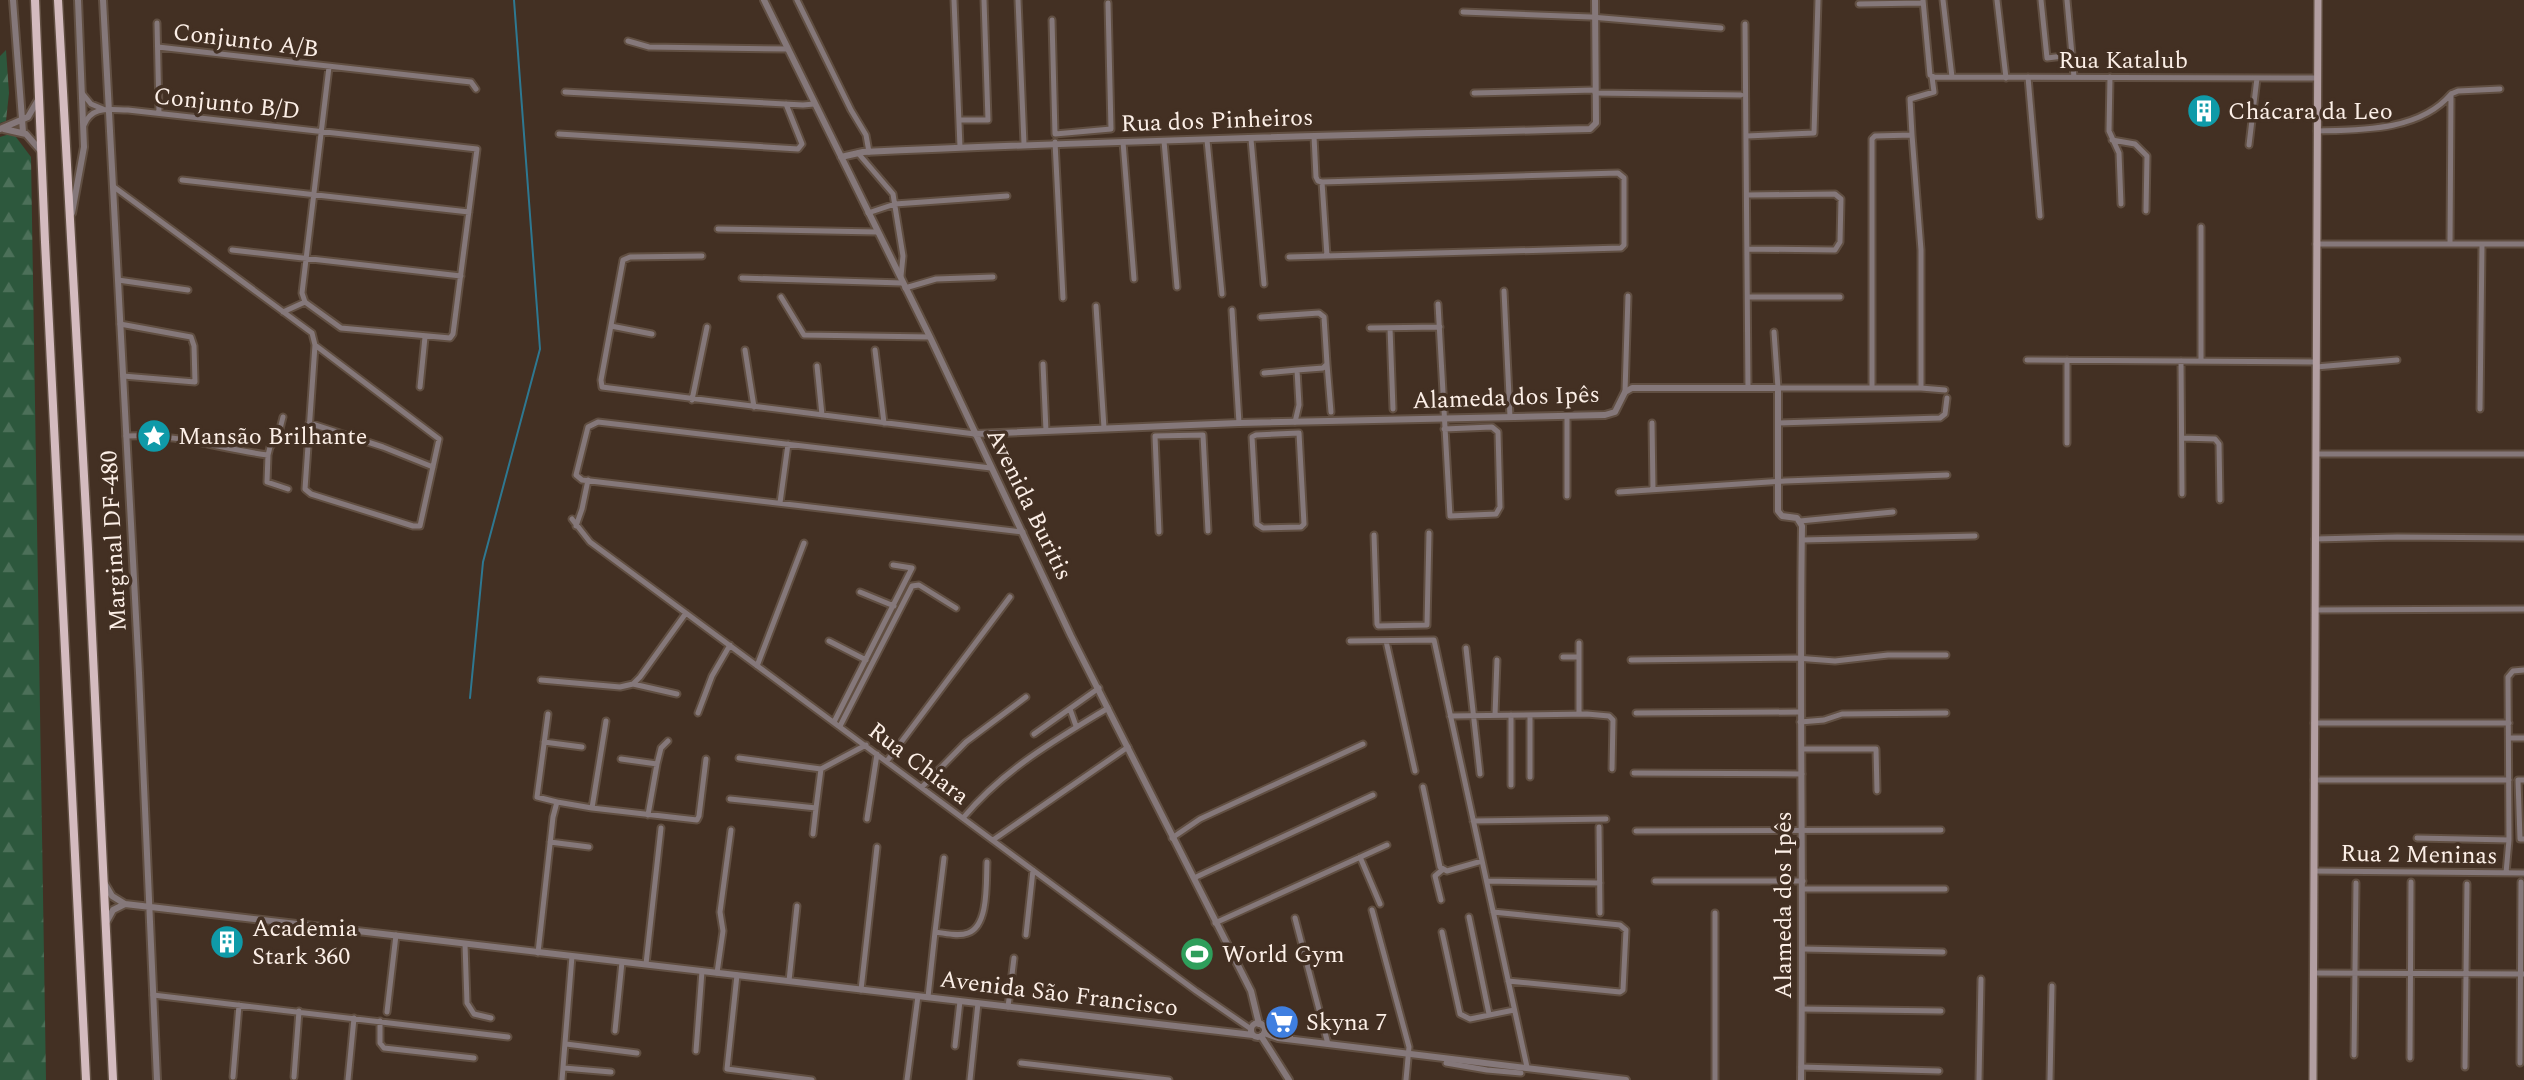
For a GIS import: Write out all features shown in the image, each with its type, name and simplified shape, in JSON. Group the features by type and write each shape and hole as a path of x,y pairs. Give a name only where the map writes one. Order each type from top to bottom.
{"main road":[{"path":"36,0 40,150 86,1080"},
{"path":"58,0 113,1080"},
{"path":"2313,1080 2318,0"}],"street":[{"path":"13,0 23,132 40,150"},
{"path":"71,218 84,147 78,0"},
{"name":"Marginal DF-480","path":"103,0 106,109 114,187 157,1080"},
{"name":"Avenida Buritis","path":"764,0 930,337 1071,636 1108,708 1125,749 1251,991 1262,1030 1289,1080"},
{"path":"797,0 866,135 869,152"},
{"path":"954,0 960,147"},
{"path":"959,120 988,120 984,0"},
{"path":"1018,0 1024,144"},
{"path":"1595,0 1595,92"},
{"path":"1747,136 1814,133 1818,0"},
{"path":"1943,0 1952,77"},
{"path":"1997,0 2006,78"},
{"path":"2041,0 2047,58 2072,55"},
{"path":"2067,0 2074,77"},
{"path":"1859,4 1923,1 1934,92 1910,99 1921,250 1921,388"},
{"path":"1108,3 1111,129 1121,142 1134,279"},
{"path":"1463,12 1596,18 1721,28"},
{"path":"1052,20 1055,134 1111,129"},
{"path":"157,23 159,113"},
{"path":"1745,24 1748,388"},
{"path":"628,41 649,47 788,49"},
{"name":"Conjunto A/B","path":"158,47 471,82 476,89"},
{"path":"183,180 315,195 470,212 453,334 448,339 341,328 305,302 302,293 315,195 329,67"},
{"name":"Rua Katalub","path":"1931,76 2317,78"},
{"path":"2028,77 2040,216"},
{"path":"2110,78 2109,131 2119,153 2120,204"},
{"path":"2249,145 2257,78"},
{"path":"2317,131 2387,127 2428,114 2458,91 2500,89"},
{"path":"565,92 814,104"},
{"name":"Rua dos Pinheiros","path":"841,156 869,152 1055,142 1590,129 1596,123 1595,92"},
{"path":"82,93 88,102 106,109"},
{"path":"1474,93 1741,95"},
{"path":"2451,94 2451,244"},
{"path":"1,129 31,113 40,95"},
{"path":"559,134 798,149 802,144 786,104"},
{"path":"84,126 90,114 106,109"},
{"name":"Conjunto B/D","path":"106,109 477,149 470,212"},
{"path":"1,129 23,132"},
{"path":"1872,387 1872,139 1875,136 1912,135"},
{"path":"1289,257 1624,246 1624,178 1620,173 1322,182 1316,177 1314,136"},
{"path":"1251,139 1264,284"},
{"path":"1207,140 1222,294"},
{"path":"2112,140 2135,144 2147,156 2146,211"},
{"path":"1164,141 1177,287"},
{"path":"1055,142 1063,298"},
{"path":"858,153 893,194 903,256 903,283"},
{"path":"1322,182 1327,256"},
{"path":"114,187 312,333 315,345 305,489 311,494 418,527 424,519 440,441 315,345"},
{"path":"1747,195 1835,194 1841,199 1840,242 1835,250 1747,249"},
{"path":"868,213 895,204 1007,197"},
{"path":"2201,227 2202,360"},
{"path":"718,229 877,232"},
{"path":"2316,244 2524,244"},
{"path":"2480,409 2482,245"},
{"path":"232,250 461,276"},
{"path":"702,256 626,257 623,260 601,386 692,400 975,434"},
{"path":"742,278 903,283 993,277"},
{"path":"118,280 188,290"},
{"path":"1504,291 1510,417"},
{"path":"1625,392 1628,296"},
{"path":"1748,296 1840,297"},
{"path":"780,297 804,335 930,337"},
{"path":"283,312 305,302"},
{"path":"1438,304 1443,418 1450,516 1496,514 1500,507 1498,432 1492,427 1444,429"},
{"path":"1096,306 1104,426"},
{"path":"1232,310 1239,423"},
{"path":"1261,317 1322,314 1331,412"},
{"path":"120,324 191,337 194,345 195,382 123,376"},
{"path":"611,326 652,334"},
{"path":"692,400 707,327"},
{"path":"1370,328 1440,327"},
{"path":"1390,328 1393,409"},
{"path":"1774,332 1778,388 1780,514 1796,517 1800,521 1893,512"},
{"path":"420,387 425,337"},
{"path":"745,350 754,407"},
{"path":"875,350 884,423"},
{"path":"2026,360 2202,360 2316,364 2397,360"},
{"path":"2067,360 2067,443"},
{"path":"2181,360 2182,494"},
{"path":"1043,364 1046,431"},
{"path":"1264,373 1323,368 1327,364"},
{"path":"817,366 822,415"},
{"path":"1295,422 1299,405 1297,370"},
{"path":"1778,388 1872,387 1945,390"},
{"name":"Alameda dos Ipês","path":"975,434 1104,426 1567,417 1613,414 1630,388 1778,388"},
{"path":"1778,423 1940,418 1945,414 1947,398"},
{"path":"1567,417 1567,496"},
{"path":"284,418 278,436 270,447 266,480 288,489"},
{"path":"991,468 593,422 588,427 576,473 579,478 588,480 1023,532"},
{"path":"1278,422 1278,434"},
{"path":"309,423 383,447 433,467"},
{"path":"1652,424 1653,489"},
{"path":"1177,425 1180,435"},
{"path":"1278,434 1301,435 1305,513 1305,521 1301,527 1263,528 1258,524 1252,437 1278,434"},
{"path":"1160,532 1155,436 1180,435 1203,435 1208,531"},
{"path":"127,436 180,438 268,455"},
{"path":"2182,438 2218,441 2220,500"},
{"path":"780,503 788,444"},
{"path":"2316,454 2524,454"},
{"path":"1619,492 1778,481 1947,475"},
{"path":"576,526 588,480"},
{"name":"Rua Chiara","path":"572,519 590,542 1252,1032"},
{"name":"Alameda dos Ipês","path":"1800,521 1800,722 1807,949 1802,1009 1801,1080"},
{"path":"1427,640 1429,533"},
{"path":"1374,535 1377,624 1427,625"},
{"path":"1802,540 1975,536"},
{"path":"2315,539 2524,538"},
{"path":"757,666 804,543"},
{"path":"834,722 912,568 893,565"},
{"path":"840,726 912,586 919,585 956,608"},
{"path":"860,592 894,606"},
{"path":"887,761 1010,597"},
{"path":"2315,610 2524,609"},
{"path":"633,684 686,613"},
{"path":"1350,641 1434,640 1527,1067"},
{"path":"829,641 866,660"},
{"path":"1385,641 1415,771"},
{"path":"1579,643 1580,714"},
{"path":"698,713 712,676 730,645"},
{"path":"1466,648 1480,774"},
{"path":"1631,660 1800,658 1835,661 1888,655 1946,655"},
{"path":"1563,657 1579,657"},
{"path":"1495,715 1497,660"},
{"path":"2506,873 2509,837 2508,675 2513,671 2524,670"},
{"path":"541,680 620,687 633,684 677,694"},
{"path":"1034,734 1098,688"},
{"path":"922,787 966,742 1026,697"},
{"path":"963,818 1001,778 1076,726 1108,708"},
{"path":"1070,709 1076,726"},
{"path":"1636,713 1800,712"},
{"path":"1800,722 1842,715 1946,713"},
{"path":"548,714 537,797 592,808 696,820 699,816 706,759"},
{"path":"1450,716 1580,714 1612,718 1612,769"},
{"path":"1511,715 1511,785"},
{"path":"1530,715 1530,777"},
{"path":"592,808 606,721"},
{"path":"2314,723 2509,723"},
{"path":"2509,738 2524,738"},
{"path":"648,815 661,748 668,741"},
{"path":"544,742 582,747"},
{"path":"1172,838 1199,819 1363,744"},
{"path":"740,758 821,769 866,746"},
{"path":"1801,748 1876,749 1877,791"},
{"path":"993,840 1125,749"},
{"path":"867,819 877,754"},
{"path":"621,758 657,764"},
{"path":"813,834 821,769"},
{"path":"1634,773 1802,774"},
{"path":"2314,780 2509,780"},
{"path":"2417,838 2522,837 2518,780 2524,780"},
{"path":"1423,787 1442,870"},
{"path":"1194,878 1373,795"},
{"path":"730,799 816,808"},
{"path":"538,953 557,802"},
{"path":"1474,821 1606,819"},
{"path":"1599,827 1600,913"},
{"path":"646,964 661,828"},
{"path":"717,973 723,931 720,912 731,830"},
{"path":"1636,831 1941,830"},
{"path":"550,842 589,846"},
{"path":"1215,923 1387,845"},
{"path":"861,990 877,847"},
{"path":"1360,857 1380,904"},
{"path":"928,997 944,859"},
{"path":"1441,900 1435,876 1442,870 1482,861"},
{"path":"934,932 961,935 976,928 982,919 987,862"},
{"path":"1026,935 1033,870"},
{"name":"Rua 2 Meninas","path":"2314,871 2524,873"},
{"path":"103,879 112,896 125,904"},
{"path":"1487,881 1600,883"},
{"path":"1655,881 1945,890"},
{"path":"2410,1058 2411,882"},
{"path":"2520,1063 2523,974 2521,882"},
{"path":"2354,1055 2356,883"},
{"path":"2465,1067 2467,884"},
{"path":"105,926 113,910 125,904"},
{"name":"Avenida São Francisco","path":"125,904 1008,1007 1252,1032 1262,1030"},
{"path":"789,981 797,906"},
{"path":"1372,910 1409,1054 1406,1080"},
{"path":"1493,912 1620,925 1626,933 1623,990 1616,992 1508,981"},
{"path":"1715,913 1715,1080"},
{"path":"1469,917 1489,1014"},
{"path":"1295,918 1328,1044"},
{"path":"1441,932 1460,1014 1470,1019 1514,1010"},
{"path":"387,1012 396,936"},
{"path":"465,944 467,1003 474,1014 491,1018"},
{"path":"1807,949 1944,952"},
{"path":"562,1080 572,956"},
{"path":"1008,1007 1014,958"},
{"path":"615,1031 622,961"},
{"path":"696,1051 702,971"},
{"path":"2314,973 2523,974"},
{"path":"737,975 726,1068 812,1080"},
{"path":"1979,1080 1981,979"},
{"path":"2050,1080 2052,986"},
{"path":"153,995 508,1037"},
{"path":"907,1080 918,996"},
{"path":"955,1046 960,1001"},
{"path":"970,1080 978,1003"},
{"path":"233,1077 239,1005"},
{"path":"1802,1009 1941,1012"},
{"path":"295,1077 299,1012"},
{"path":"348,1080 354,1018"},
{"path":"380,1021 380,1043 384,1048 474,1058"},
{"path":"1252,1032 1254,1025 1262,1030 1295,1039 1409,1054 1521,1073"},
{"path":"566,1044 637,1054"},
{"path":"1021,1063 1169,1080"},
{"path":"1446,1063 1527,1067 1557,1076 1626,1080"},
{"path":"1483,1080 1488,1067"},
{"path":"1801,1067 1939,1071"},
{"path":"564,1068 611,1072"}],"green space":[{"path":"6,50 9,93 6,121 0,123 0,56"},
{"path":"13,133 31,157 46,1080 0,1080 0,137"}],"waterway":[{"path":"470,698 483,562 540,349 514,0"}],"place":[{"name":"Chácara da Leo","path":"2204,111"},
{"name":"Mansão Brilhante","path":"154,436"},
{"name":"Academia Stark 360","path":"227,942"},
{"name":"World Gym","path":"1197,954"},
{"name":"Skyna 7","path":"1282,1022"}]}
